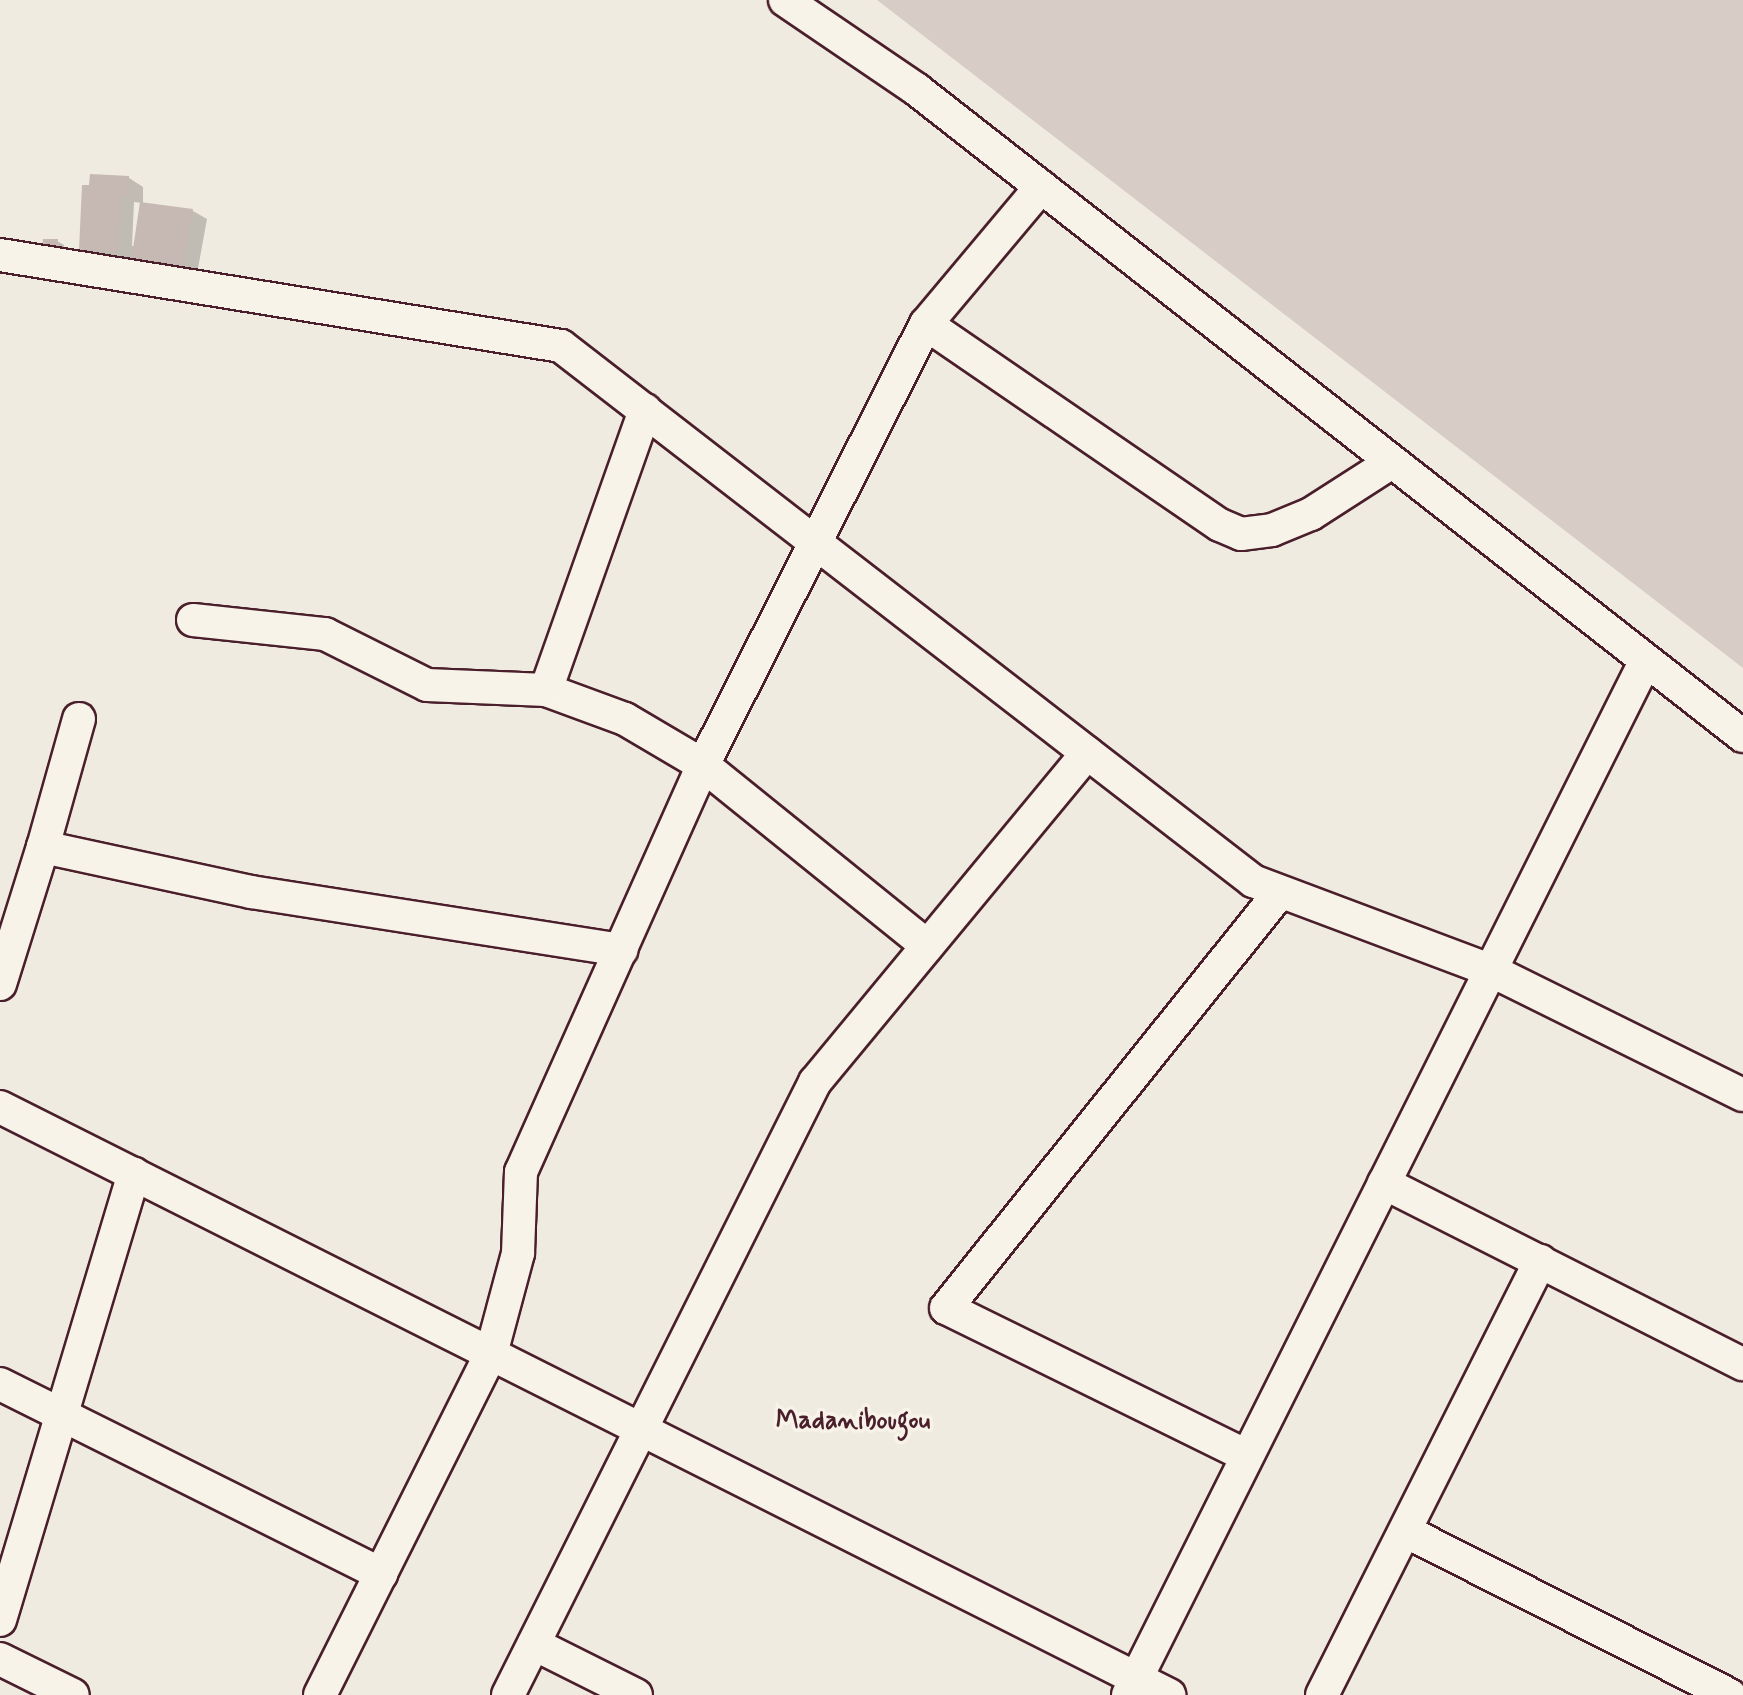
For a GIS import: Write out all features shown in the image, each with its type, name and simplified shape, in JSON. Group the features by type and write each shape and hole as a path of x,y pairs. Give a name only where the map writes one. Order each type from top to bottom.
{"street":[{"path":"785,0 916,89 1743,736"},
{"path":"320,1695 491,1354 518,1253 521,1172 703,765 926,324 1041,187"},
{"path":"0,255 561,346 1253,881 1490,970 1743,1095"},
{"path":"926,324 1220,525 1241,534 1272,530 1311,514 1392,462"},
{"path":"546,690 645,410"},
{"path":"193,620 325,634 427,685 546,690 625,719 703,765 927,946"},
{"path":"1132,1687 1646,660"},
{"path":"0,984 79,719"},
{"path":"508,1695 815,1082 1087,753"},
{"path":"43,847 251,892 621,950"},
{"path":"1247,1456 946,1308 1280,892"},
{"path":"0,1107 641,1429 1132,1687 1169,1695"},
{"path":"0,1620 134,1174"},
{"path":"1384,1183 1743,1364"},
{"path":"1322,1695 1540,1261"},
{"path":"0,1384 381,1574"},
{"path":"1405,1531 1732,1695 1743,1678"},
{"path":"534,1644 636,1695"},
{"path":"0,1659 73,1695"}],"shaded area":[{"path":"877,0 1743,0 1743,668"}],"building":[{"path":"90,174 129,176 129,196 120,195 118,252 79,250 82,185 89,185"},
{"path":"140,202 193,209 183,267 131,262"},
{"path":"43,239 58,239 57,255 42,255"}],"district":[{"name":"Madanibougou","path":"853,1422"}]}
